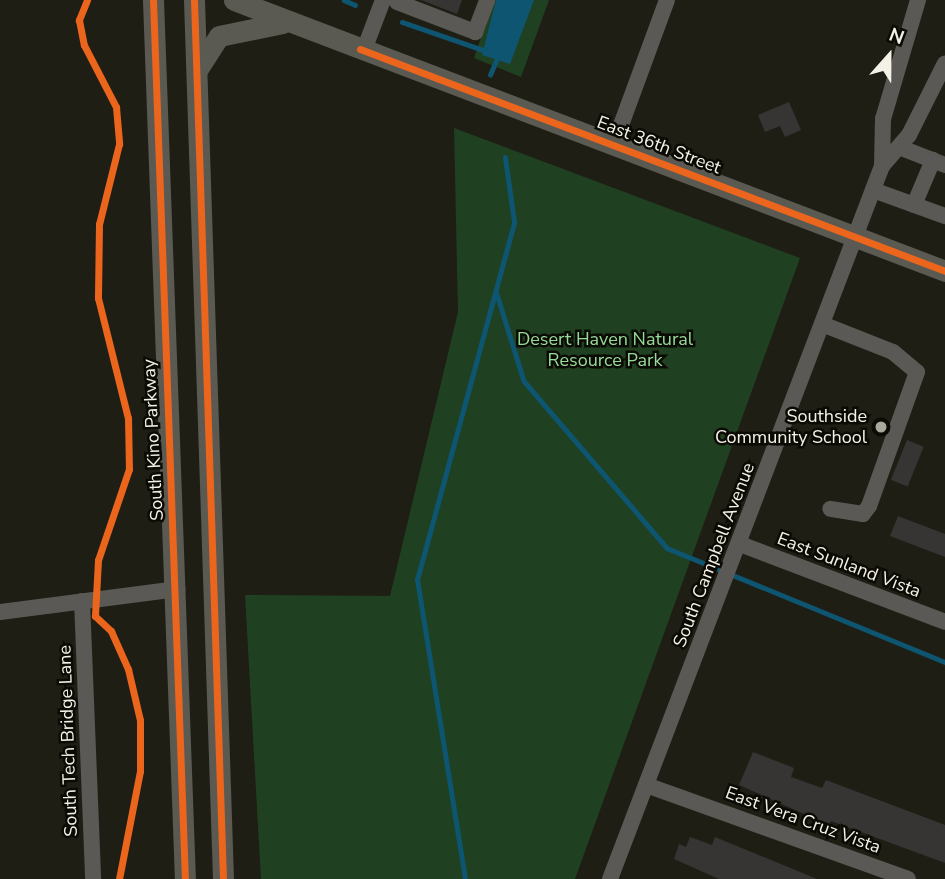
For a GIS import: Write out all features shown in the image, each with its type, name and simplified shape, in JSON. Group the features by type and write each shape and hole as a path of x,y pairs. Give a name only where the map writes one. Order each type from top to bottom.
{"main road":[{"name":"South Kino Parkway","path":"153,0 178,589 185,879"},
{"path":"194,0 223,879"},
{"name":"East 36th Street","path":"234,0 945,271"},
{"path":"196,72 219,36 272,22 297,24"}],"street":[{"path":"364,50 390,1 475,33 487,0"},
{"path":"614,144 667,0"},
{"name":"South Campbell Avenue","path":"610,879 882,166 883,119 918,0"},
{"name":"South Campbell Avenue","path":"882,166 899,148 945,63"},
{"path":"899,148 939,162 914,205"},
{"path":"873,190 945,216"},
{"path":"822,324 911,361 917,372 869,506 863,514 830,509"},
{"name":"East Sunland Vista","path":"740,544 945,622"},
{"path":"0,612 178,589"},
{"name":"South Tech Bridge Lane","path":"82,601 93,879"},
{"name":"East Vera Cruz Vista","path":"646,785 908,879"}],"green space":[{"path":"494,0 549,0 521,77 474,58"},
{"name":"Desert Haven Natural Resource Park","path":"454,128 800,258 575,879 261,879 245,595 390,596 458,312"}],"water":[{"path":"496,0 534,0 510,64 482,55"}],"building":[{"path":"421,0 462,0 457,14"},
{"path":"789,102 801,130 785,137 780,126 765,132 758,115"},
{"path":"907,440 924,447 908,487 891,480"},
{"path":"898,516 945,534 945,557 890,536"},
{"path":"753,752 794,768 791,777 822,788 826,780 945,825 945,863 831,821 829,825 739,785"},
{"path":"690,837 712,845 715,837 817,879 719,879 674,859 679,844 686,847"}],"waterway":[{"path":"344,0 355,5"},
{"path":"402,22 486,51"},
{"path":"490,75 498,56"},
{"path":"465,879 417,580 514,222 505,158"},
{"path":"496,291 524,381 667,548 945,662"}],"cycle path":[{"path":"87,0 79,20 84,45 116,107 119,144 99,224 98,298 128,418 129,469 98,560 95,616 111,631 128,669 140,720 140,771 119,879"},
{"path":"153,0 185,879"},
{"path":"194,0 223,879"},
{"path":"360,49 945,271"}],"place":[{"name":"Southside Community School","path":"881,427"}]}
